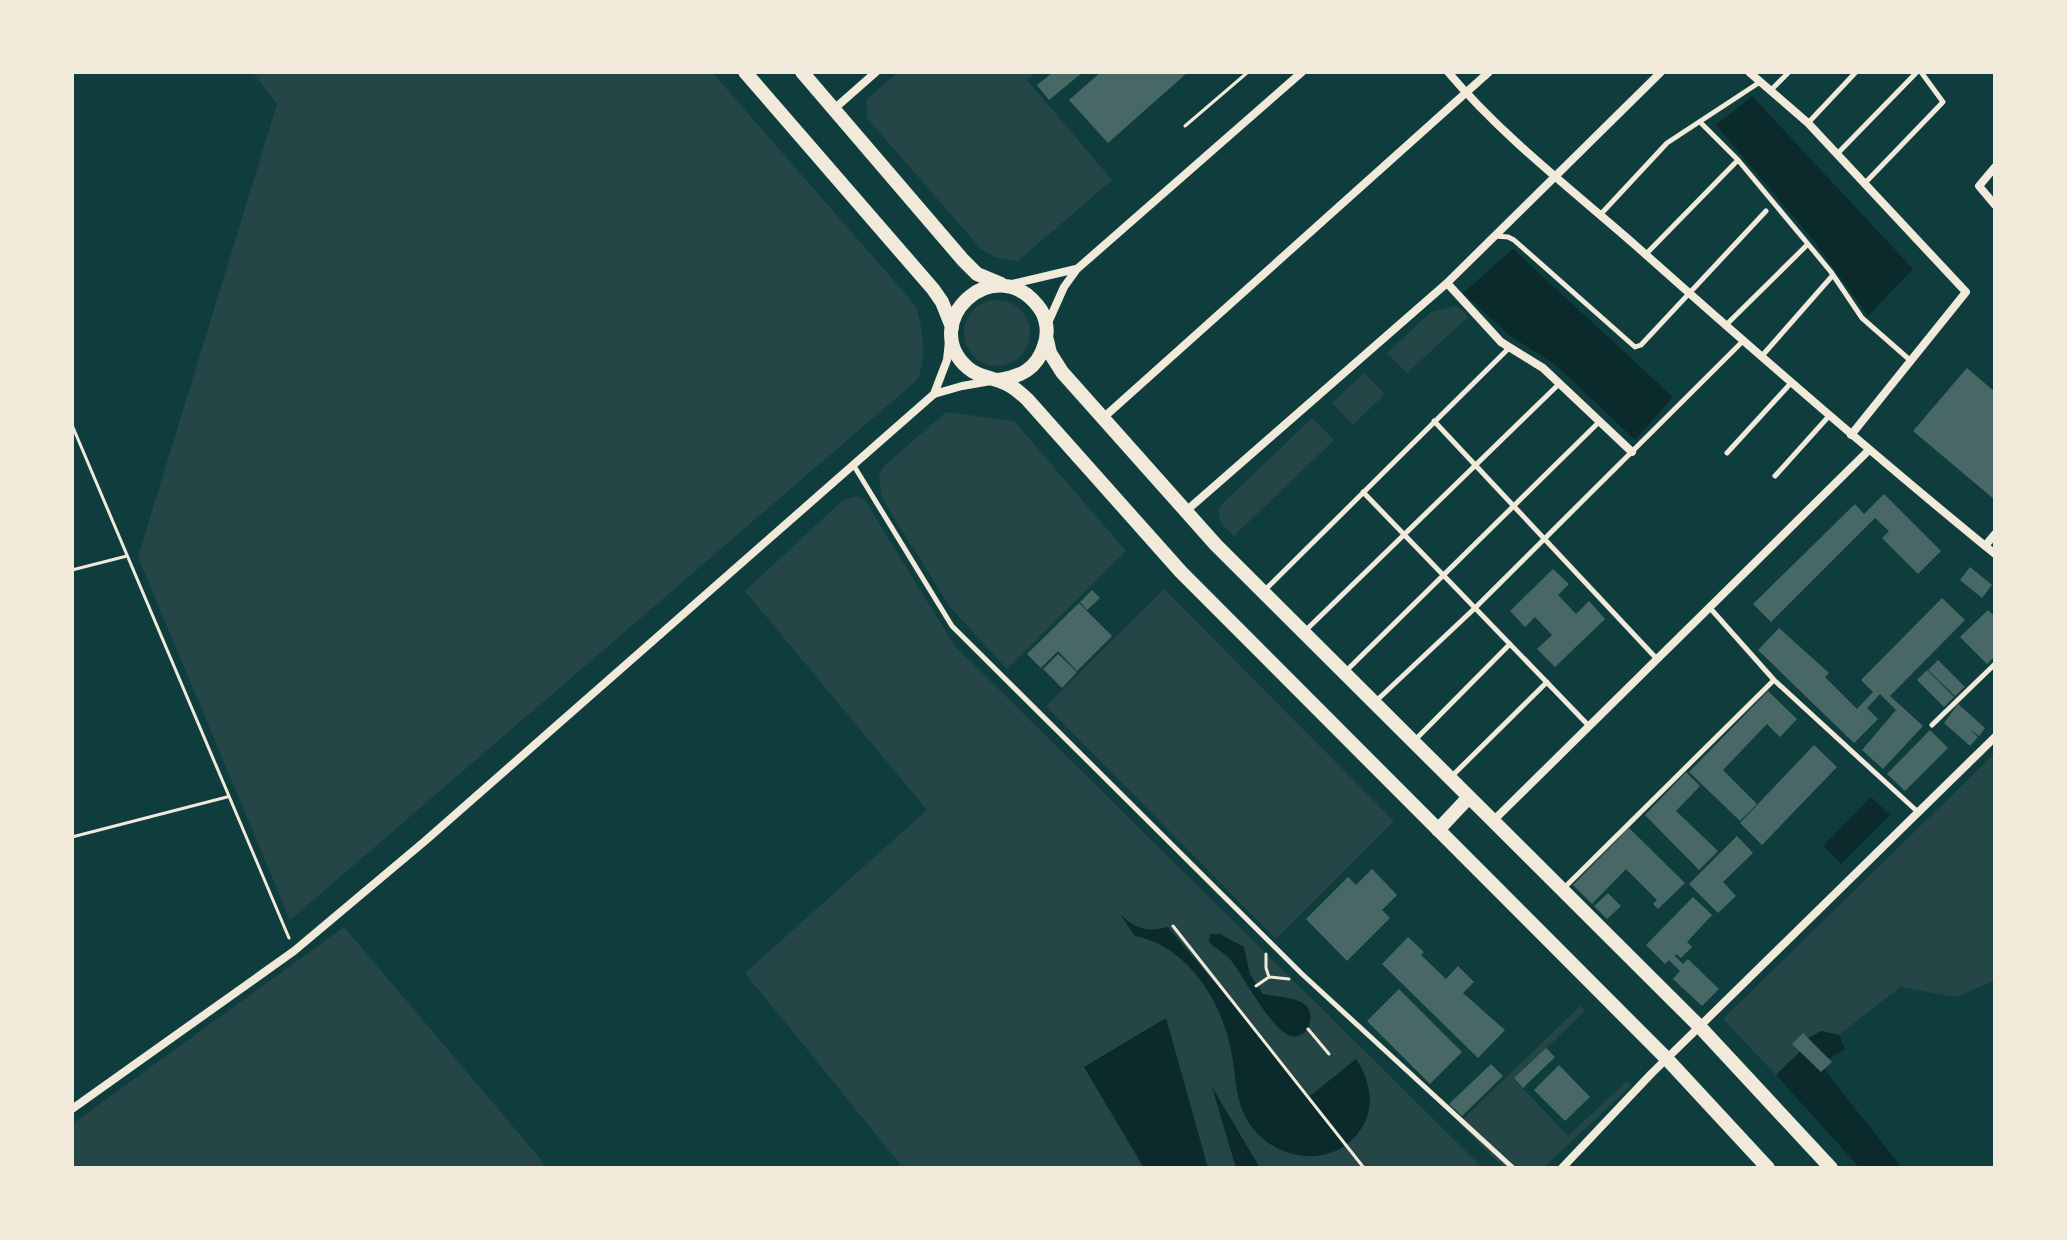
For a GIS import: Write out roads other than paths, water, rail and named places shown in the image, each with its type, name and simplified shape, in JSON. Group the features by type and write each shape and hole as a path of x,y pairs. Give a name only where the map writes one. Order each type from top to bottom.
{"street":[{"path":"745,72 933,289 952,327 952,342 957,356 968,369 982,377 1012,386 1027,399 1181,572 1667,1059 1768,1168"},
{"path":"802,72 977,274 1032,297 1042,310 1050,353 1062,372 1186,511 1263,592 1700,1027 1831,1168"},
{"path":"834,109 876,72"},
{"path":"72,1109 294,951 425,841 934,394 1014,378 1029,370 1040,358 1064,287 1077,269 1302,72"},
{"path":"1448,72 1554,178 1851,435 1995,554"},
{"path":"1103,418 1489,72"},
{"path":"1186,511 1447,283 1661,72"},
{"path":"1749,72 1808,123 1966,292 1851,435"},
{"path":"1995,167 1979,186 1995,205"},
{"path":"934,394 947,360 956,313 964,300 990,286 1077,269"},
{"path":"1447,283 1501,342 1543,368 1632,452"},
{"path":"1493,821 1869,450"},
{"path":"1985,546 1995,534"},
{"path":"1562,1168 1667,1059 1995,737"},
{"path":"1438,830 1469,797"}],"lane":[{"path":"1771,90 1789,72"},
{"path":"1808,123 1856,72"},
{"path":"1837,154 1919,72 1943,102 1865,183"},
{"path":"1599,216 1667,143 1761,81"},
{"path":"1700,122 1738,160 1808,244 1862,318 1911,361"},
{"path":"1645,255 1738,160"},
{"path":"1495,236 1514,240 1635,347 1641,345 1766,211"},
{"path":"1725,326 1808,244"},
{"path":"1761,357 1833,275"},
{"path":"1374,703 1475,608 1743,341"},
{"path":"1263,592 1509,347"},
{"path":"1304,633 1560,383"},
{"path":"1727,453 1791,383"},
{"path":"1775,476 1829,416"},
{"path":"1434,421 1657,659"},
{"path":"1344,673 1600,421"},
{"path":"854,466 952,626 1302,974 1513,1168"},
{"path":"1363,492 1589,726"},
{"path":"1710,607 1774,680 1919,813"},
{"path":"1413,741 1510,644"},
{"path":"1932,725 1995,664"},
{"path":"1562,889 1774,680"},
{"path":"1450,778 1547,682"}]}
